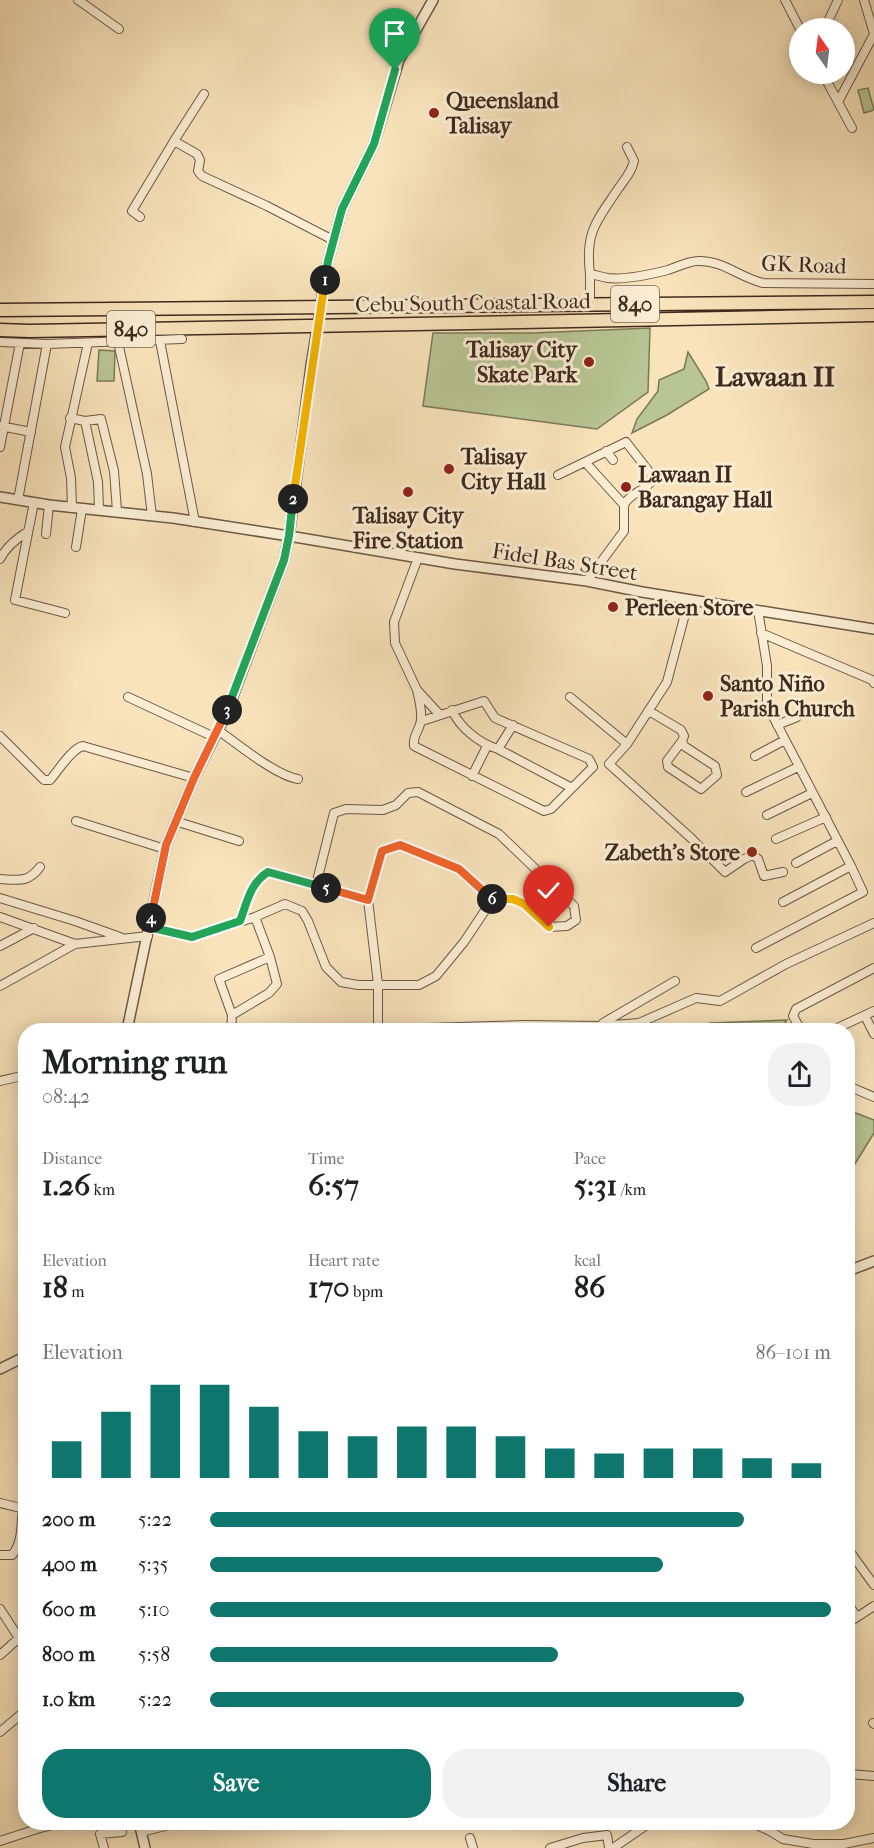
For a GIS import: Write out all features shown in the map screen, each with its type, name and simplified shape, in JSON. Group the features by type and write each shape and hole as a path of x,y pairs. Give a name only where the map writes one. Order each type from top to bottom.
{"highway":[{"name":"Cebu South Coastal Road","path":"0,310 874,302"},
{"name":"Cebu South Coastal Road","path":"0,330 30,337 317,325 874,315"}],"street":[{"path":"78,0 119,29"},
{"path":"128,1023 165,849 194,778 216,734 284,560 317,325 333,240 342,209 374,144 399,60 433,0"},
{"path":"785,0 794,18"},
{"path":"830,18 838,0"},
{"path":"838,102 874,34 864,0"},
{"path":"828,84 852,128"},
{"path":"140,217 132,211 134,206 204,94"},
{"path":"174,141 197,154 200,160 198,171 202,176 333,240"},
{"path":"590,304 588,257 591,232 602,211 627,178 633,165 634,161 627,147"},
{"name":"GK Road","path":"590,274 610,278 638,275 659,272 696,261 710,261 752,281 763,283 874,284"},
{"path":"0,343 20,343 30,337 47,344 182,339"},
{"path":"160,341 195,522"},
{"path":"118,342 147,474 153,516"},
{"path":"0,447 2,426 20,343"},
{"path":"76,547 77,508 65,447 88,343"},
{"path":"18,500 47,344"},
{"path":"70,418 85,421 101,419 114,471 117,512"},
{"path":"85,421 98,482 99,509"},
{"path":"2,426 31,432"},
{"path":"558,475 626,442 654,478 652,482 628,497 624,505 624,531 587,582"},
{"path":"606,451 613,459"},
{"path":"585,462 624,505"},
{"name":"Fidel Bas Street","path":"0,497 289,536 418,558 587,582 874,630"},
{"path":"34,502 15,600 65,613"},
{"path":"46,534 49,505"},
{"path":"0,559 10,545 27,532"},
{"path":"418,558 394,627 395,643 417,690 422,721 416,732 414,746 544,811 551,809 592,769 590,760 495,718 483,701 422,721"},
{"path":"689,599 667,682 627,744 609,764 725,872 753,855 758,859 764,876 783,872"},
{"path":"756,948 863,892 767,705 767,666 758,610"},
{"path":"761,633 872,680 874,683"},
{"path":"417,690 439,714"},
{"path":"128,697 216,734 289,778 298,779"},
{"path":"570,697 627,744"},
{"path":"452,710 463,727 487,746 498,749 572,788"},
{"path":"649,711 681,730 684,736 667,761 668,767 701,789 704,788 717,775 717,770 715,766 687,750 682,741"},
{"path":"777,725 797,717"},
{"path":"498,749 513,725"},
{"path":"0,736 44,780 50,780 73,752 83,746 194,778"},
{"path":"755,756 785,740"},
{"path":"472,776 487,746"},
{"path":"746,792 798,767"},
{"path":"316,885 334,813 346,809 383,810 396,805 408,793 418,792 499,834 574,906 576,920 567,926 549,927 524,904 513,899 492,900 459,869 400,845 382,851 368,900 378,984 378,1023"},
{"path":"766,815 812,793"},
{"path":"776,839 826,817"},
{"path":"76,821 165,849"},
{"path":"176,821 239,842"},
{"path":"796,863 837,841"},
{"path":"783,902 851,866"},
{"path":"0,879 25,880 33,876 40,867"},
{"path":"240,921 254,883 268,872 368,900"},
{"path":"0,898 121,938"},
{"path":"0,986 75,944 121,938 148,931 192,937 255,917 285,904 302,911 326,967 341,982 358,985 419,985 436,976 464,942 492,900"},
{"path":"0,917 75,944"},
{"path":"232,1015 275,988 277,980 255,917"},
{"path":"639,1023 696,998 720,1001 786,964 874,923"},
{"path":"0,946 34,928"},
{"path":"231,1023 232,1015 219,978 270,957"},
{"path":"797,1023 793,1016 796,1009 874,968"},
{"path":"605,1023 675,981"},
{"path":"849,1023 874,1011"},
{"path":"865,1016 874,1034"},
{"path":"0,1081 18,1077"},
{"path":"855,1089 874,1097"},
{"path":"855,1269 874,1262"},
{"path":"0,1369 18,1360"},
{"path":"0,1503 18,1507"},
{"path":"0,1555 12,1555 18,1546"},
{"path":"855,1559 874,1585"},
{"path":"855,1614 857,1617 874,1606"},
{"path":"0,1609 18,1636"},
{"path":"0,1653 18,1639"},
{"path":"0,1732 18,1717"},
{"path":"855,1775 874,1776"},
{"path":"0,1841 26,1830"},
{"path":"141,1830 145,1848"},
{"path":"550,1848 583,1838 607,1835 612,1847 639,1830"},
{"path":"774,1830 783,1839 813,1844 844,1844 874,1838"},
{"path":"104,1848 100,1834 122,1832"},
{"path":"470,1838 473,1848"}],"green space":[{"path":"868,88 874,110 864,113 858,90"},
{"path":"650,328 648,392 597,429 423,406 433,333 533,333"},
{"path":"99,350 115,351 114,381 97,381"},
{"path":"688,352 709,389 632,433 637,419 658,391 659,380 684,369"},
{"path":"787,1020 785,1023 710,1023"},
{"path":"855,1113 874,1120 874,1133 855,1164"}],"place":[{"name":"Queensland Talisay","path":"434,113"},
{"name":"Talisay City Skate Park","path":"589,362"},
{"name":"Talisay City Hall","path":"449,469"},
{"name":"Lawaan II Barangay Hall","path":"626,487"},
{"name":"Talisay City Fire Station","path":"408,492"},
{"name":"Perleen Store","path":"613,607"},
{"name":"Santo Niño Parish Church","path":"708,696"},
{"name":"Zabeth's Store","path":"752,852"}],"district":[{"name":"Lawaan II","path":"775,376"}],"route":[{"path":"395,70 374,144 342,209 328,261 284,560 227,712 194,778 166,845 149,927 192,937 240,921 254,883 268,872 368,900 382,851 400,845 459,869 492,900 513,899 524,904 549,927"}]}
